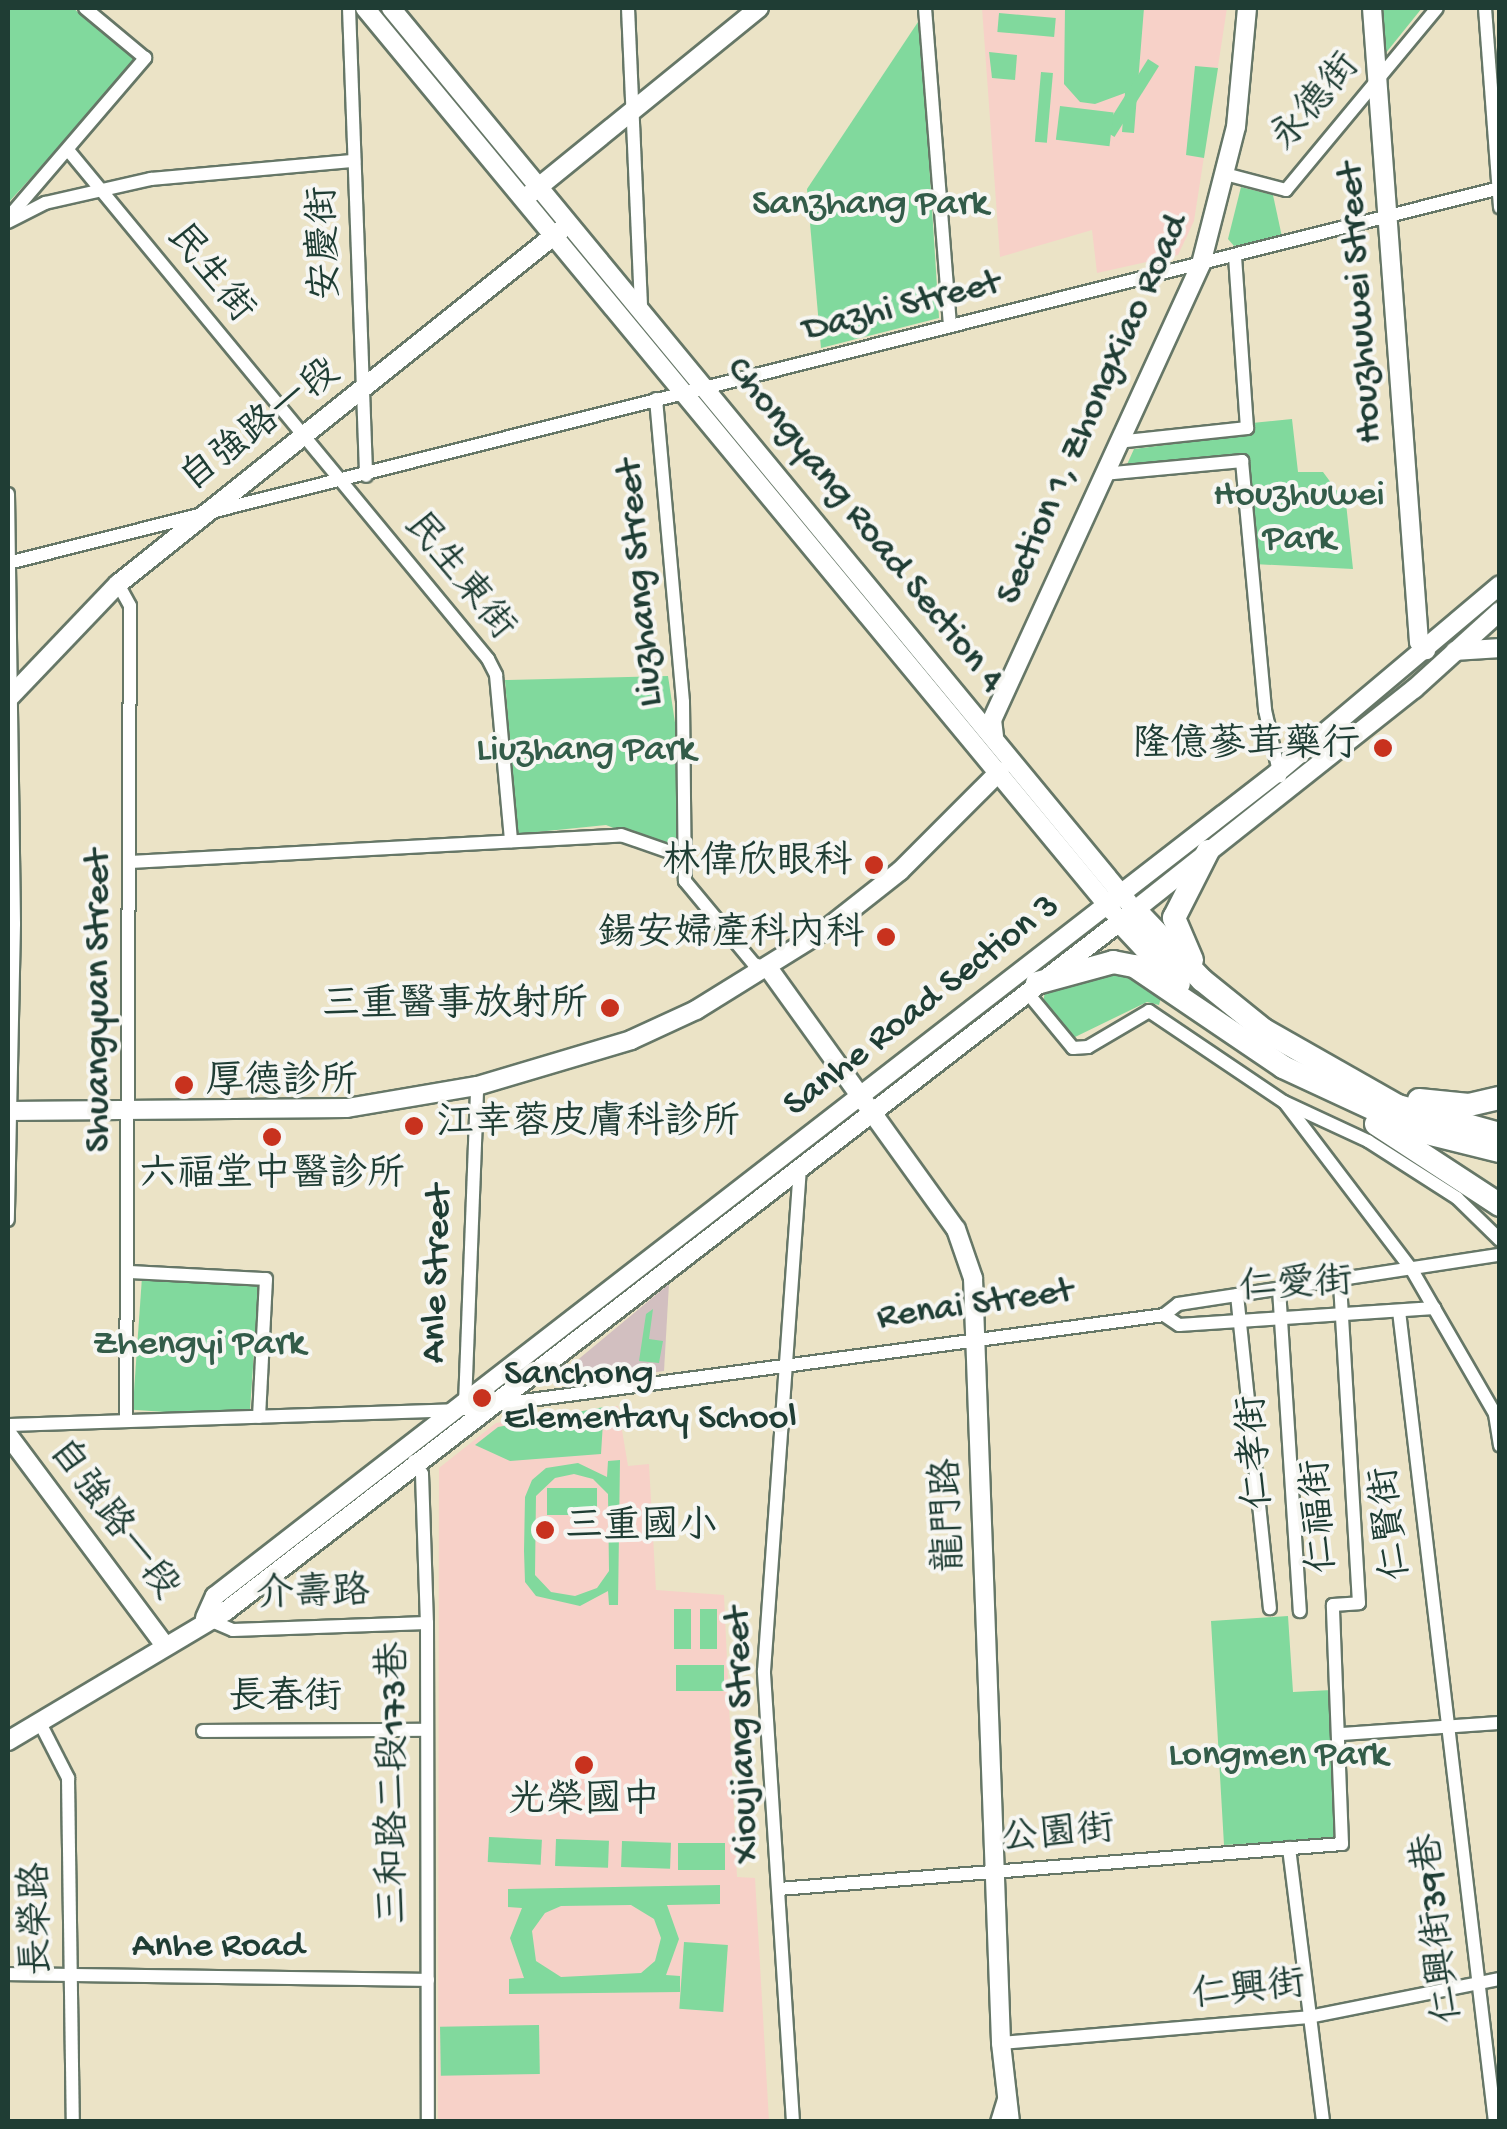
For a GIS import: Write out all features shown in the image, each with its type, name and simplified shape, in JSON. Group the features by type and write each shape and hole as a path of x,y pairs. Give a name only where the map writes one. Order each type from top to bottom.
{"highway":[{"path":"1208,851 1174,918 1190,957 1238,1011"},
{"path":"1121,907 1200,1006"},
{"path":"1121,907 1238,1011 1398,1106 1500,1134"},
{"path":"1031,987 1113,962 1134,966 1500,1205"},
{"path":"1284,1067 1423,1132 1500,1151"},
{"path":"1365,1087 1445,1105 1500,1098"}],"main road":[{"name":"Chongyang Road Section 4","path":"365,8 1000,772 1121,907"},
{"name":"Chongyang Road Section 4","path":"391,8 708,386 994,736 1121,907"},
{"path":"523,200 759,8"},
{"name":"Section 1, Zhongxiao Road","path":"1000,772 992,720 1201,264 1225,174 1247,8"},
{"name":"Houzhuwei Street","path":"1372,8 1418,642 1426,650"},
{"name":"自強路一段","path":"9,697 118,584 570,222"},
{"name":"Sanhe Road Section 3","path":"411,1457 492,1403 800,1167 867,1104 1031,987 1500,585"},
{"name":"Sanhe Road Section 3","path":"411,1457 460,1407 867,1104 1121,907 1208,851 1286,791 1500,612"},
{"path":"1426,650 1500,648"},
{"path":"9,1111 347,1108 477,1086 631,1040 769,968 900,871 1000,772"},
{"name":"龍門路","path":"769,968 956,1229 973,1278 1002,2043 1010,2122"},
{"name":"自強路一段","path":"8,1435 83,1544 165,1646"},
{"path":"8,1741 205,1618 215,1596 411,1457"}],"street":[{"path":"8,220 145,58 85,8"},
{"name":"安慶街","path":"349,8 366,476"},
{"path":"628,8 641,308"},
{"path":"925,8 950,326"},
{"name":"永德街","path":"1225,174 1286,190 1437,8"},
{"path":"1485,8 1500,207"},
{"name":"民生街","path":"68,150 303,436"},
{"path":"8,220 45,203 100,189 354,161"},
{"name":"Dazhi Street","path":"9,563 342,483 708,386 1499,188"},
{"path":"1117,442 1248,428 1235,256"},
{"name":"Liuzhang Street","path":"656,400 683,702 685,881 754,964 769,968"},
{"name":"民生東街","path":"303,436 496,674 511,841"},
{"path":"1103,474 1242,461 1258,648 1278,772 1286,791"},
{"path":"8,494 8,1220"},
{"name":"Shuangyuan Street","path":"118,584 130,606 131,1272 126,1421"},
{"path":"130,862 621,834 684,858"},
{"path":"1031,987 1073,1048 1088,1046 1149,1011 1284,1102 1368,1141 1457,1198 1500,1240"},
{"name":"Anle Street","path":"460,1407 477,1086"},
{"path":"1284,1102 1412,1270 1498,1417 1500,1446"},
{"name":"Xioujiang Street","path":"793,2122 764,1671 800,1167"},
{"name":"Renai Street","path":"8,1425 460,1407 978,1336 1164,1315 1178,1304 1500,1255"},
{"path":"131,1272 266,1280 258,1416"},
{"name":"仁福街","path":"1340,1280 1359,1603 1333,1605 1341,1734 1342,1844"},
{"name":"仁孝街","path":"1279,1289 1300,1610"},
{"path":"1236,1296 1242,1320 1270,1608"},
{"name":"仁愛街","path":"1164,1315 1179,1325 1434,1308"},
{"name":"仁賢街","path":"1399,1312 1447,1728"},
{"name":"三和路二段173巷","path":"411,1457 422,1474 427,1623 428,2122"},
{"name":"介壽路","path":"205,1618 233,1630 427,1623"},
{"name":"長榮路","path":"40,1723 68,1778 73,2122"},
{"path":"1341,1734 1500,1723"},
{"name":"仁興街39巷","path":"1447,1728 1495,2122"},
{"name":"長春街","path":"203,1731 427,1730"},
{"name":"公園街","path":"779,1889 1342,1844"},
{"path":"1289,1848 1324,2122"},
{"name":"Anhe Road","path":"8,1974 70,1978 428,1980"},
{"name":"仁興街","path":"1002,2043 1310,2017 1500,1979"},
{"path":"997,2122 1008,2089"}],"shaded area":[{"path":"982,8 1227,8 1194,221 1178,255 1097,273 1092,230 1000,257"},
{"path":"669,1284 664,1371 556,1386 551,1382"},
{"path":"618,1406 628,1466 649,1464 656,1590 724,1595 737,1877 755,1878 769,2121 438,2121 439,1468 496,1423"}],"green space":[{"path":"8,8 73,8 137,61 8,203"},
{"path":"1065,8 1144,8 1134,133 1122,132 1125,93 1095,104 1080,102 1064,84"},
{"path":"1382,8 1422,8 1385,54"},
{"path":"999,13 1056,18 1054,37 997,32"},
{"name":"Sanzhang Park","path":"920,19 939,318 821,348 807,189"},
{"path":"989,52 1017,55 1015,80 992,78"},
{"path":"1148,59 1159,66 1115,137 1103,130"},
{"path":"1195,66 1218,68 1204,158 1186,155"},
{"path":"1041,72 1053,73 1047,143 1035,142"},
{"path":"1060,106 1114,113 1109,146 1056,140"},
{"path":"1241,187 1273,195 1282,237 1234,246 1228,239"},
{"name":"Houzhuwei Park","path":"1292,419 1298,472 1323,472 1346,503 1353,569 1254,564 1248,456 1124,471 1134,449 1252,434 1252,423"},
{"name":"Liuzhang Park","path":"668,676 680,756 680,854 606,825 517,834 505,680"},
{"path":"1119,969 1162,993 1159,1005 1147,1002 1073,1038 1043,1002 1045,992"},
{"name":"Zhengyi Park","path":"142,1277 259,1285 249,1418 133,1410"},
{"path":"653,1309 649,1339 663,1341 659,1363 639,1361 646,1314"},
{"path":"604,1407 601,1454 510,1461 475,1445 498,1427"},
{"path":"620,1460 618,1605 609,1605 608,1591 580,1606 536,1596 525,1582 525,1497 532,1480 546,1468 578,1463 607,1477 608,1461","holes":["574,1474 593,1479 608,1494 609,1571 597,1588 575,1596 551,1592 535,1575 536,1496 555,1478"]},
{"path":"547,1488 597,1488 597,1515 547,1515"},
{"path":"674,1609 691,1609 691,1649 674,1649"},
{"path":"700,1609 717,1609 717,1649 700,1649"},
{"name":"Longmen Park","path":"1288,1616 1293,1692 1332,1690 1341,1838 1224,1845 1211,1621"},
{"path":"676,1665 724,1665 724,1691 676,1691"},
{"path":"489,1837 542,1840 541,1865 488,1862"},
{"path":"556,1839 609,1841 608,1868 555,1866"},
{"path":"622,1841 671,1843 670,1869 621,1867"},
{"path":"678,1843 725,1843 725,1870 678,1870"},
{"path":"720,1885 720,1904 667,1905 679,1939 666,1975 680,1976 680,1992 509,1994 509,1979 524,1978 510,1938 522,1908 508,1907 508,1889","holes":["631,1905 654,1919 661,1938 655,1961 641,1973 561,1977 536,1961 532,1931 545,1913 561,1906"]},
{"path":"684,1942 728,1945 723,2012 679,2009"},
{"path":"539,2025 540,2074 441,2076 440,2027"}],"place":[{"name":"隆億蔘茸藥行","path":"1383,748"},
{"name":"林偉欣眼科","path":"874,865"},
{"name":"鍚安婦產科內科","path":"886,937"},
{"name":"三重醫事放射所","path":"610,1008"},
{"name":"厚德診所","path":"184,1085"},
{"name":"江幸蓉皮膚科診所","path":"414,1126"},
{"name":"六福堂中醫診所","path":"272,1137"},
{"name":"Sanchong Elementary School","path":"482,1398"},
{"name":"三重國小","path":"545,1530"},
{"name":"光榮國中","path":"584,1765"}]}
